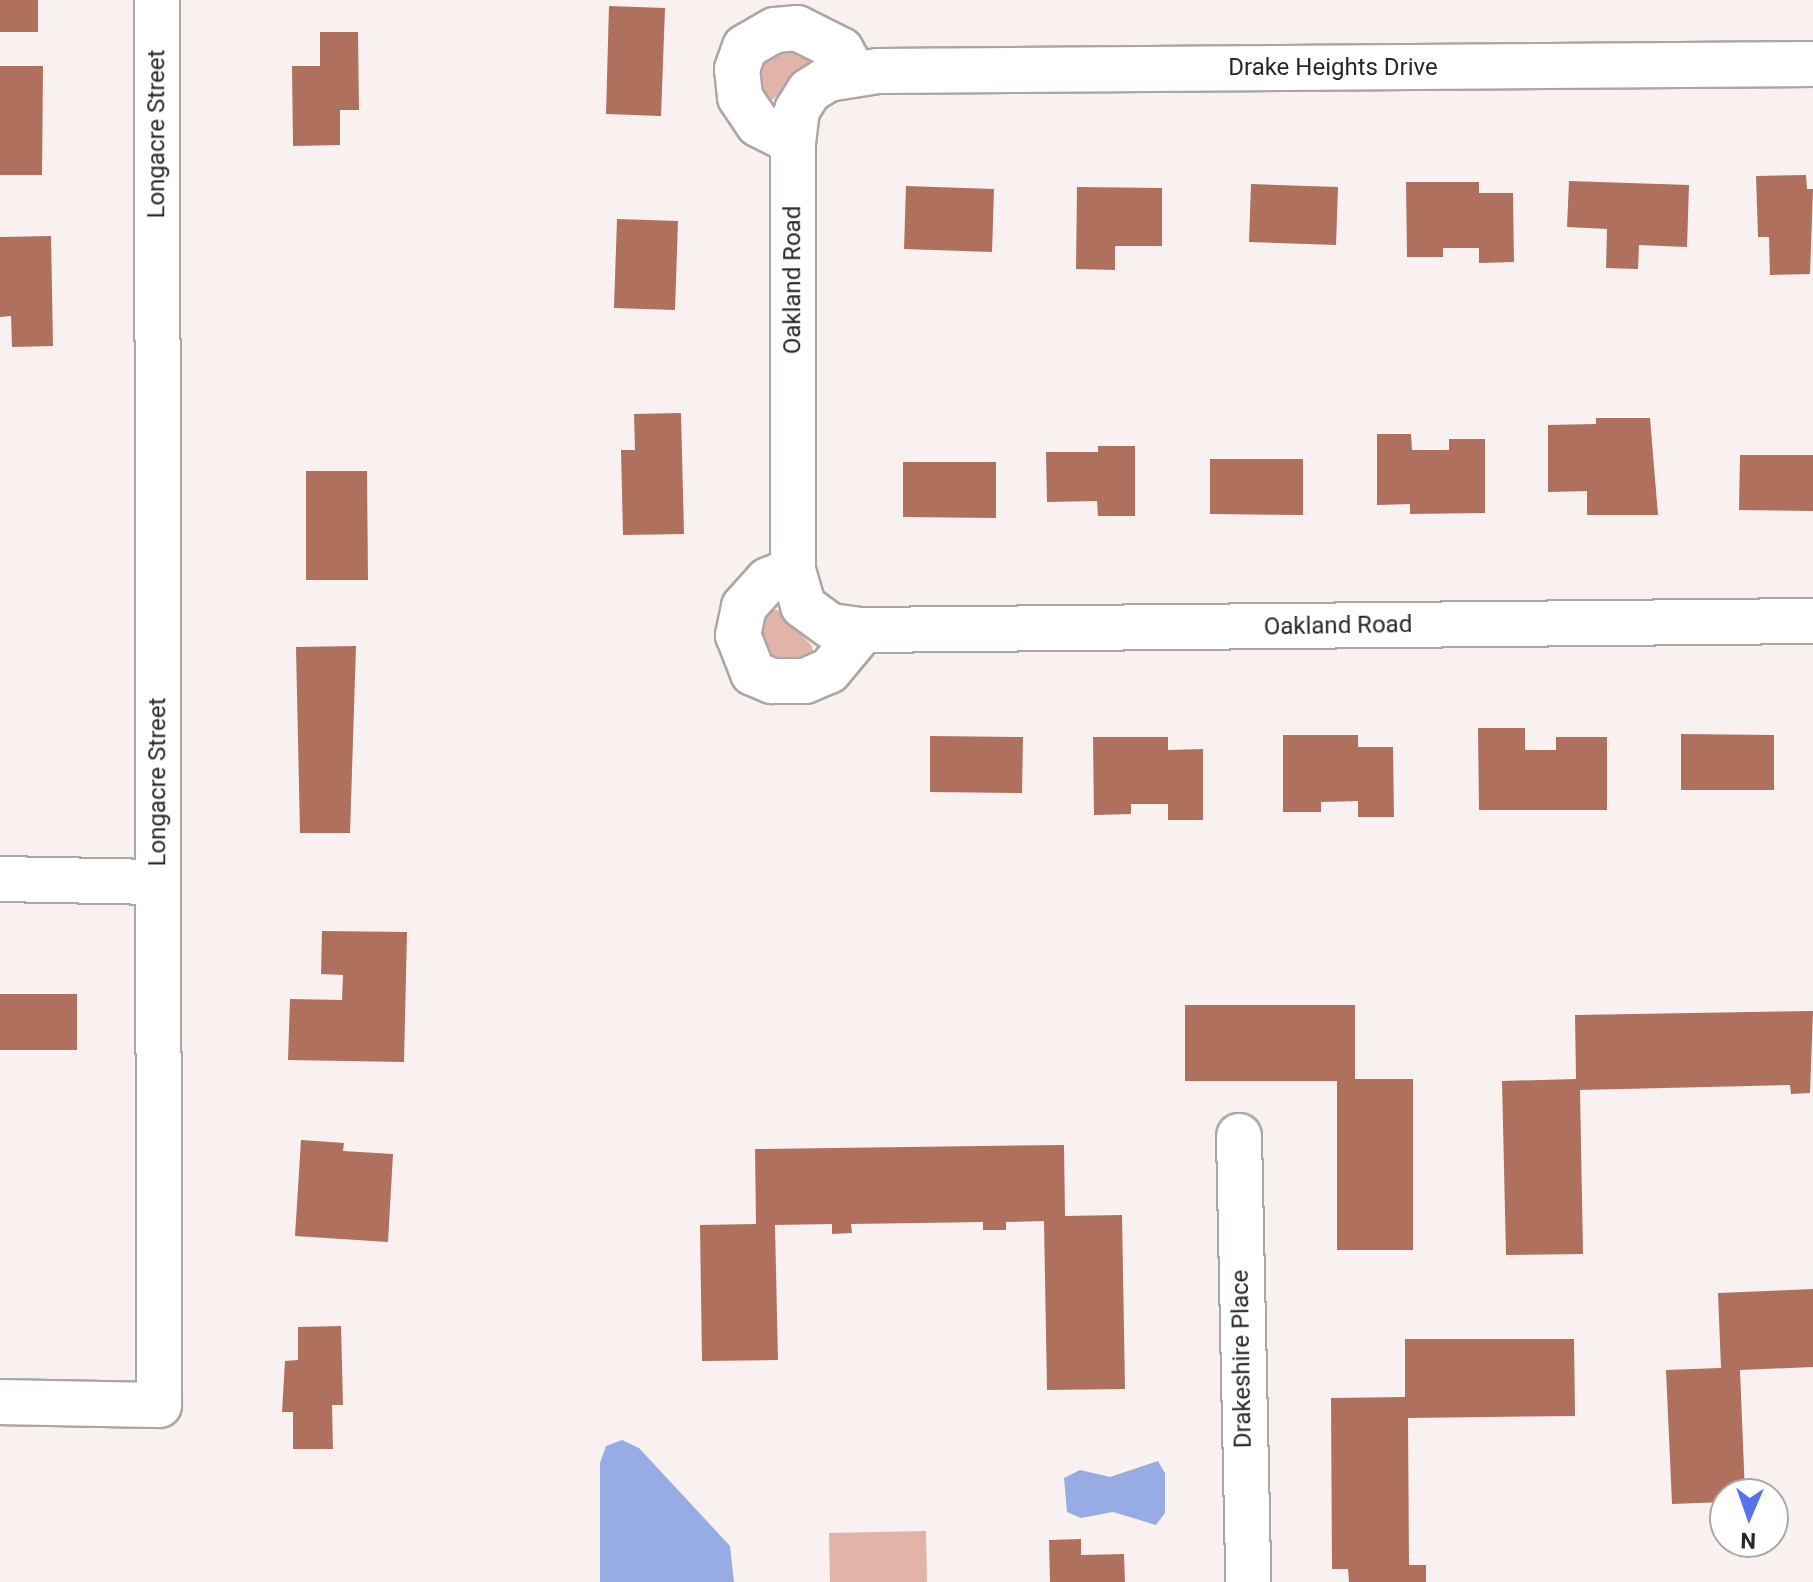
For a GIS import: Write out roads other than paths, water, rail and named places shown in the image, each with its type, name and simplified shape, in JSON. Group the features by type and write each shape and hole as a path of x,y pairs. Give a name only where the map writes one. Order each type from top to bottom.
{"street":[{"name":"Longacre Street","path":"0,1402 159,1405 157,0"},
{"path":"793,142 758,124 740,97 737,69 745,47 775,30 797,28 841,50 853,72"},
{"name":"Drake Heights Drive","path":"809,91 828,79 853,72 1813,64"},
{"name":"Oakland Road","path":"809,91 797,110 793,142 793,570 803,606 831,626 863,630 1813,621"},
{"path":"793,570 768,580 744,607 738,635 753,673 772,681 805,681 829,671 863,630"},
{"path":"0,879 158,882"},
{"name":"Drakeshire Place","path":"1239,1136 1248,1582"}],"water":[{"path":"622,1440 639,1448 730,1546 734,1582 600,1582 600,1463 606,1446"},
{"path":"1158,1461 1165,1473 1165,1513 1156,1525 1113,1512 1081,1518 1067,1512 1064,1478 1080,1470 1110,1477"}]}
